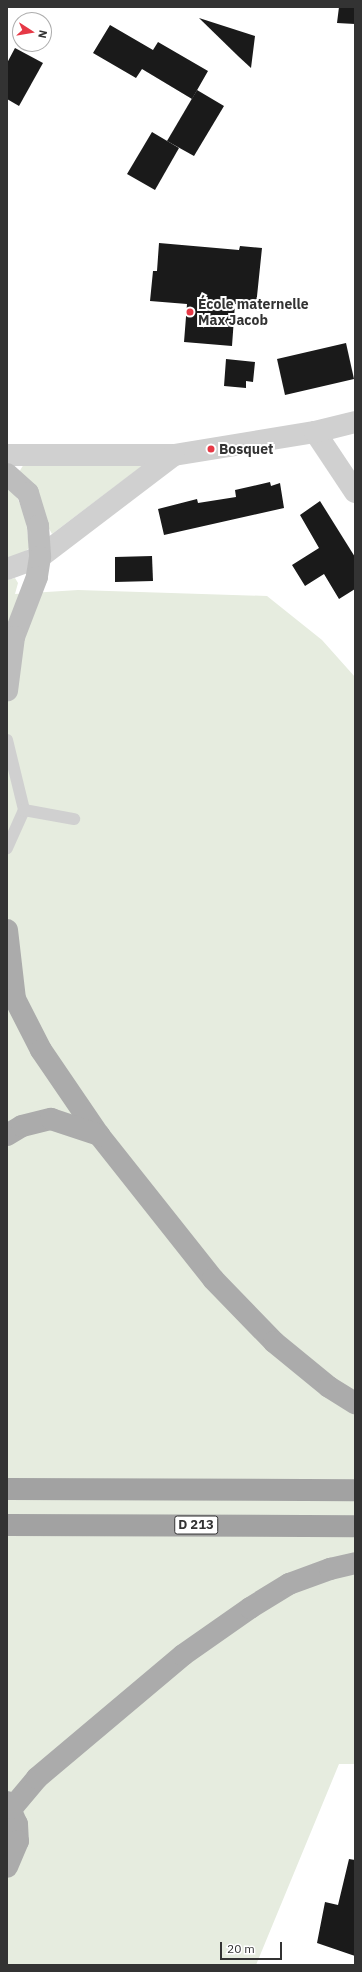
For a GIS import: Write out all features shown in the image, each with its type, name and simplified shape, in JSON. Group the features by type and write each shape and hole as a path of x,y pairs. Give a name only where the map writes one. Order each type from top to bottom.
{"highway":[{"path":"7,1489 355,1490"},
{"name":"D 213","path":"7,1525 355,1526"}],"main road":[{"path":"7,474 28,493 38,526 40,557 37,577 14,637 7,691"},
{"path":"7,930 15,999 41,1050 98,1135 213,1279 268,1336 329,1387 355,1403"},
{"path":"7,1135 22,1126 51,1119 98,1135"},
{"path":"7,1867 18,1841 17,1824 9,1805 37,1778 183,1655 250,1608 289,1584 330,1569 355,1563"}],"street":[{"path":"7,455 174,455 315,432 355,422"},
{"path":"315,432 355,492"},
{"path":"7,569 40,557 174,455"}],"lane":[{"path":"7,740 24,810 7,848"},
{"path":"24,810 74,819"}],"shaded area":[{"path":"146,463 52,534 19,472 24,464"},
{"path":"7,487 17,497 26,519 29,548 24,553 7,560"},
{"path":"15,578 18,583 15,594 78,590 267,596 322,640 355,677 355,1764 339,1764 256,1965 7,1965 7,580"}],"building":[{"path":"339,7 355,7 355,24 337,23"},
{"path":"199,18 255,36 251,68 238,56"},
{"path":"110,25 153,50 158,42 208,71 192,99 142,69 136,78 93,53"},
{"path":"13,52 22,52 43,63 19,106 7,99 7,63"},
{"path":"197,90 224,106 194,156 167,141"},
{"path":"152,132 179,148 155,190 127,174"},
{"path":"159,243 239,250 240,246 262,248 256,306 235,304 232,346 184,342 187,304 150,301 153,271 157,271"},
{"path":"346,343 354,379 285,395 277,359"},
{"path":"226,359 255,362 253,382 246,381 246,388 224,386"},
{"path":"270,482 271,486 280,483 284,508 164,535 158,509 197,499 198,503 236,497 235,490"},
{"path":"320,501 355,557 355,589 339,599 324,574 305,586 292,565 319,548 300,515"},
{"path":"152,556 153,581 115,582 115,557"},
{"path":"349,1859 355,1860 355,1956 317,1943 325,1902 338,1905"}],"place":[{"name":"École maternelle Max Jacob","path":"190,312"},
{"name":"Bosquet","path":"211,449"}]}
